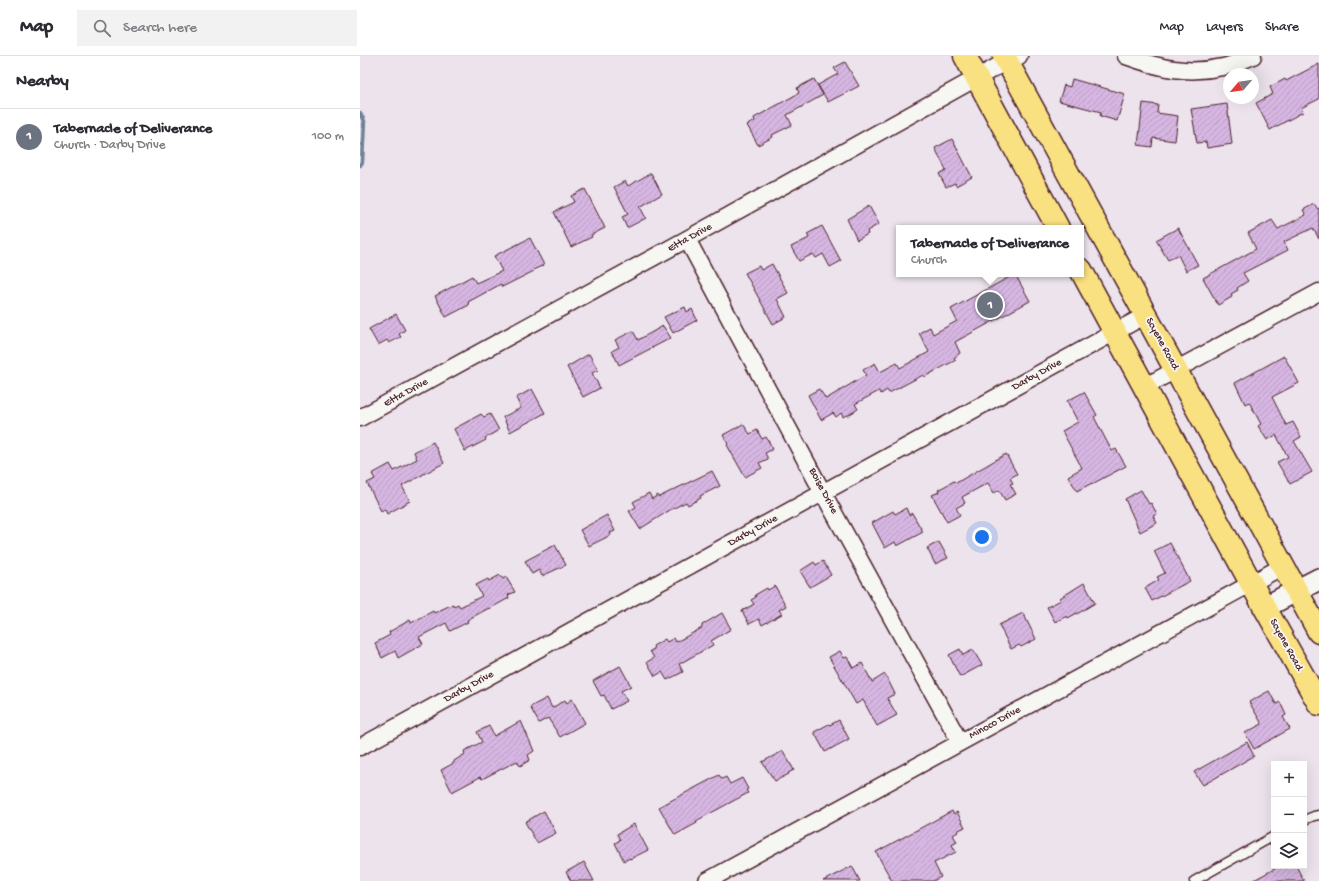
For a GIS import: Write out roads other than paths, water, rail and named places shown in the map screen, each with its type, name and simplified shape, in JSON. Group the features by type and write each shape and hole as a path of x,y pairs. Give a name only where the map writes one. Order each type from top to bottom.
{"main road":[{"path":"965,56 1056,225"},
{"name":"Scyene Road","path":"1010,58 1146,315 1319,632"},
{"name":"Scyene Road","path":"1084,275 1319,704"}],"street":[{"path":"1126,56 1150,65 1176,70 1202,70 1224,67 1253,56"},
{"name":"Etta Drive","path":"360,418 687,239 977,78 1010,58"},
{"name":"Boise Drive","path":"687,239 823,493 960,742"},
{"path":"1144,387 1319,292"},
{"name":"Darby Drive","path":"360,747 1146,315"},
{"name":"Minoco Drive","path":"707,881 1283,566"},
{"path":"1265,607 1319,579"}],"lane":[{"path":"1307,819 1319,815"},
{"path":"1194,881 1271,838"}],"waterway":[{"path":"360,113 364,121 362,162 360,165"}],"place":[{"name":"Tabernacle of Deliverance","path":"990,305"}]}
